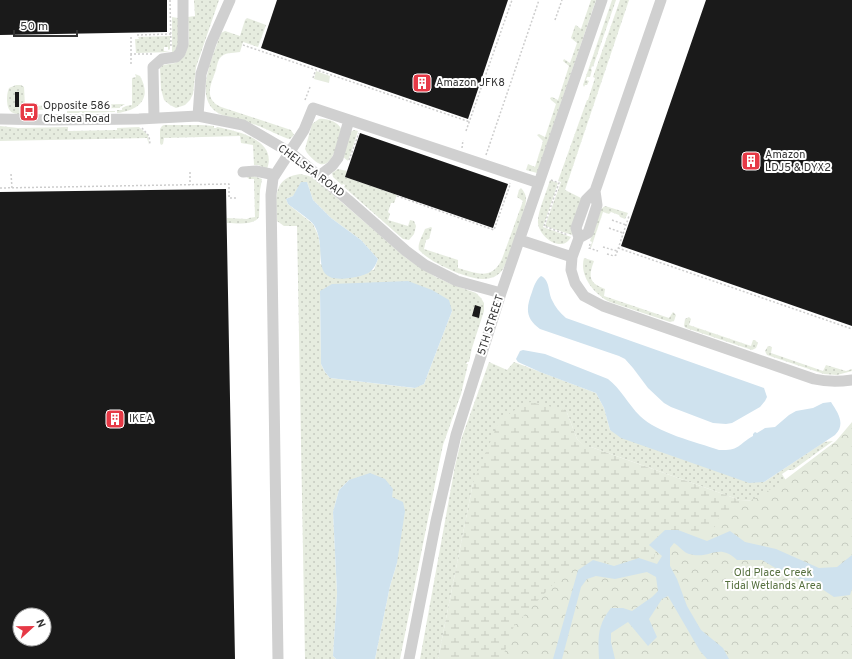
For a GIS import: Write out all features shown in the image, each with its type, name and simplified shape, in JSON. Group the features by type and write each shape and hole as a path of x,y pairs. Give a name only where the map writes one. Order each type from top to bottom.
{"street":[{"path":"154,118 153,67 162,59 176,56 180,53 183,46 183,0"},
{"path":"198,116 201,74 210,43 230,0"},
{"name":"5TH STREET","path":"409,659 447,471 465,405 501,293 602,0"},
{"path":"661,0 595,191 586,200 576,228 571,270 574,283 584,296 603,306 820,380 839,382 852,380"},
{"path":"278,659 271,195 275,175 282,163 291,153 304,130 313,108 539,183"},
{"name":"CHELSEA ROAD","path":"0,118 53,120 198,116 243,125 291,153 348,200 406,252 425,264 457,280 501,293"},
{"path":"319,176 332,166 338,158 350,120"},
{"path":"243,172 256,171 275,175"},
{"path":"520,240 572,257"}],"path":[{"path":"170,0 171,53"},
{"path":"466,131 512,0"},
{"path":"485,157 539,0"},
{"path":"555,20 562,0"},
{"path":"137,35 171,34"},
{"path":"131,37 131,64"},
{"path":"243,45 470,122"},
{"path":"131,54 154,54"},
{"path":"313,78 316,69"},
{"path":"305,100 310,87"},
{"path":"140,127 145,130 149,136 150,144"},
{"path":"349,160 359,132"},
{"path":"461,152 464,140"},
{"path":"190,172 190,185"},
{"path":"11,174 12,188"},
{"path":"551,180 559,183 544,226 575,237"},
{"path":"397,196 494,230 510,185 509,182"},
{"path":"0,188 229,184 229,198 237,198"},
{"path":"607,254 615,256 629,216"},
{"path":"612,220 626,225"},
{"path":"609,228 624,233"},
{"path":"591,243 589,248 598,251"},
{"path":"603,246 617,251"},
{"path":"618,248 852,329"}],"green space":[{"path":"194,0 219,0 196,67 193,94 185,105 176,108 164,100 161,89 160,68 163,65 175,63 181,60 185,55 189,37 188,17 195,16"},
{"path":"591,0 596,0 537,173 526,170 528,164 535,167 543,141 537,135 539,134 545,137 556,104 550,98 552,97 558,100 569,66 563,61 564,59 570,63 577,43 571,38 575,26 576,25 581,29"},
{"path":"612,0 616,0 593,67 592,66 590,77 587,77 586,80 589,81 584,87 583,85"},
{"path":"620,0 629,0 565,190 581,198 579,215 572,235 545,226 561,182 558,181 588,100 595,78 593,77"},
{"path":"172,17 178,18 178,48 172,54"},
{"path":"247,18 266,25 258,47 243,42 240,52 226,54 221,57 218,62 211,86 210,95 215,104 221,107 291,130 294,135 290,139 257,125 221,115 210,106 206,87 207,75 221,33 225,31 240,36"},
{"path":"170,36 170,49 168,50 168,47 164,47 164,51 170,52 136,53 135,39 139,39 138,37 135,37"},
{"path":"316,71 330,76 329,83 314,79"},
{"path":"135,74 140,76 145,91 142,102 132,109 117,113 117,110 122,110 122,108 126,106 132,105 132,78 136,77"},
{"path":"16,85 21,85 24,87 25,106 125,104 120,108 28,110 28,114 16,114 11,112 9,109 7,94 9,88"},
{"path":"67,111 115,111 115,112 67,113"},
{"path":"319,119 332,121 338,124 341,129 333,155 326,164 321,164 315,161 305,149 312,124"},
{"path":"164,125 214,126 214,128 217,127 244,134 253,138 266,150 269,159 267,169 254,165 253,145 241,143 240,136 164,138 163,144 161,145 160,129"},
{"path":"0,126 18,128 68,127 68,131 117,130 117,128 139,127 148,135 149,145 147,138 0,141"},
{"path":"354,130 358,131 348,161 342,156 350,132"},
{"path":"338,169 347,171 345,177 397,195 394,203 391,203 388,212 390,214 388,220 408,226 410,220 414,221 416,226 414,234 409,240 403,239 344,187 345,185 342,185 333,177 332,173"},
{"path":"300,174 315,179 406,258 436,277 476,293 484,303 484,311 469,362 466,364 468,364 461,394 443,445 400,659 375,659 390,586 397,563 349,480 339,490 333,512 337,593 333,656 336,659 305,659 297,226 284,226 277,221 276,205 276,198 280,185 284,180 291,176","holes":["307,182 313,200 331,218 361,240 378,259 374,270 320,264 321,250 318,235 313,224 288,204 286,199 293,196","320,291 452,311 424,384 414,388 330,378 321,364"]},
{"path":"254,176 262,179 259,217 253,222 249,223 227,223 227,218 247,219 255,217 254,179 249,179 247,177"},
{"path":"550,180 558,183 543,227 571,237 567,242 562,244 552,242 547,238 539,228 538,223"},
{"path":"521,188 525,193 526,198 524,212 503,269 495,276 478,279 463,275 435,262 419,250 419,242 425,229 431,227 429,239 426,240 424,249 458,260 458,268 471,272 483,274 493,270 498,266 502,259 523,201 517,197"},
{"path":"605,206 628,213 625,219 611,212 609,214 603,212 590,248 592,242 590,241 601,209"},
{"path":"584,258 594,261 591,271 591,279 600,287 605,289 604,296 669,318 673,312 676,315 674,321 670,322 604,299 593,289 586,278 583,265"},
{"path":"689,317 691,319 689,325 751,346 753,340 755,340 758,343 756,348 752,350 686,328 684,326 685,319"},
{"path":"768,346 772,347 771,353 823,371 826,365 846,371 852,369 852,371 837,375 824,374 767,355 765,351"},
{"path":"489,362 507,370 514,362 596,393 604,408 610,430 764,482 824,442 833,441 793,470 788,470 782,474 788,484 761,501 740,500 591,447 586,449 577,439 566,410 473,483 438,659 420,659 455,466 462,437"},
{"path":"530,402 566,410 577,439 586,448 591,447 740,500 761,501 852,555 663,556 553,659 438,659 473,483 499,421 519,407"},
{"name":"Old Place Creek Tidal Wetlands Area","path":"852,422 852,659 502,659 514,626 573,563 587,566 629,560 653,563 656,550 652,537 670,535 696,542 704,530 715,527 716,520 778,485 836,441"}],"water":[{"path":"301,182 307,182 313,200 331,218 361,240 378,259 370,272 356,277 340,279 330,277 324,272 318,235 314,225 288,204 286,199 293,196"},
{"path":"541,276 546,280 555,305 566,318 764,388 767,397 765,401 760,407 732,423 726,424 713,423 671,407 664,403 648,388 625,359 540,329 535,325 529,317 528,308 534,285"},
{"path":"408,281 432,290 449,300 452,311 424,384 415,388 330,378 321,364 320,291 332,284"},
{"path":"523,350 545,354 608,379 617,387 640,416 647,422 666,432 719,450 731,450 738,447 753,436 755,432 757,433 765,428 775,427 796,411 813,408 823,403 831,402 840,418 840,427 835,435 764,482 749,483 621,438 610,430 604,408 596,393 518,362 516,359 520,351"},
{"path":"370,473 385,479 393,489 392,497 403,502 405,511 397,563 390,586 375,659 336,659 333,656 337,593 333,512 339,490 349,480"},
{"path":"665,530 678,530 707,541 730,531 745,542 776,549 819,568 837,567 852,555 852,589 850,595 834,597 819,587 782,572 762,560 737,560 725,552 703,555 689,554 674,543 670,548 670,566 677,579 687,606 701,630 723,648 729,659 707,659 700,651 668,596 662,599 649,619 657,637 648,646 628,622 611,633 611,642 615,659 599,659 599,632 606,614 611,608 623,608 632,611 658,591 656,577 647,572 615,579 596,576 587,579 581,587 562,659 553,659 578,570 593,560 614,566 639,558 657,564 662,556 649,545"}],"building":[{"path":"0,0 167,0 167,32 0,35"},
{"name":"Amazon JFK8","path":"277,0 508,0 468,119 261,48"},
{"name":"Amazon LDJ5 & DYX2","path":"706,0 852,0 852,326 621,246"},
{"path":"15,92 19,92 19,107 15,107"},
{"path":"360,133 508,184 493,228 345,177"},
{"name":"IKEA","path":"226,189 235,659 0,659 0,192"},
{"path":"475,305 481,307 479,318 472,316"}],"place":[{"name":"Amazon JFK8","path":"422,83"},
{"name":"Opposite 586 Chelsea Road","path":"29,112"},
{"name":"Amazon LDJ5 & DYX2","path":"751,161"},
{"name":"IKEA","path":"115,419"}]}
